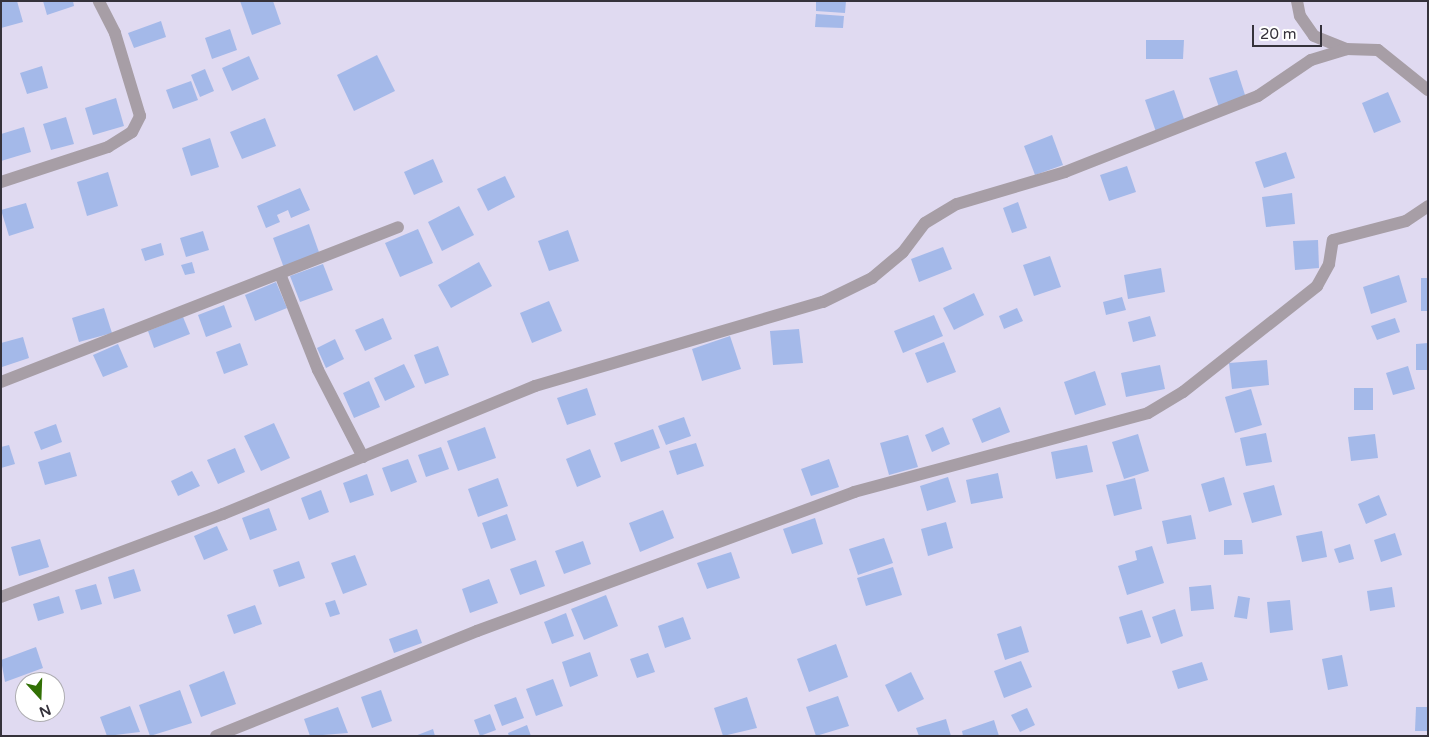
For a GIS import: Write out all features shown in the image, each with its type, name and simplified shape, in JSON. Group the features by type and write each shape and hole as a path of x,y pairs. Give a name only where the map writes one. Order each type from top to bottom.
{"street":[{"path":"1,182 108,147 132,132 140,116 116,33 99,1"},
{"path":"1297,1 1300,16 1314,36 1346,49"},
{"path":"1,596 363,457 535,386 823,302 872,278 903,252 925,223 958,204 1065,172 1178,129 1258,96 1311,60 1346,49 1378,50 1428,90"},
{"path":"216,736 477,631 854,492 1148,413 1183,392 1316,286 1329,264 1332,240 1406,221 1428,206"},
{"path":"1,382 398,227"},
{"path":"280,274 318,370 363,457"}],"building":[{"path":"1,1 17,1 23,22 1,28"},
{"path":"43,1 73,1 74,6 47,15"},
{"path":"240,1 273,1 281,24 252,35"},
{"path":"816,1 846,1 845,13 816,11"},
{"path":"816,14 844,16 843,28 815,27"},
{"path":"161,21 166,37 134,48 128,33"},
{"path":"230,29 237,50 212,59 205,38"},
{"path":"1146,40 1184,40 1183,59 1146,59"},
{"path":"377,55 395,91 354,111 337,75"},
{"path":"249,56 259,79 232,91 222,68"},
{"path":"42,66 48,88 27,94 20,73"},
{"path":"205,69 214,91 200,97 191,75"},
{"path":"1237,70 1246,98 1219,107 1209,78"},
{"path":"191,81 198,100 173,109 166,90"},
{"path":"1174,90 1185,122 1156,132 1145,100"},
{"path":"1388,92 1401,122 1374,133 1362,103"},
{"path":"116,98 124,126 93,135 85,108"},
{"path":"66,117 74,144 51,150 43,124"},
{"path":"265,118 276,146 242,159 230,132"},
{"path":"24,127 31,152 1,161 1,134"},
{"path":"1052,135 1063,165 1035,175 1024,146"},
{"path":"210,138 219,167 191,176 182,148"},
{"path":"1286,152 1295,178 1264,188 1255,162"},
{"path":"433,159 443,182 414,195 404,172"},
{"path":"1127,166 1136,192 1109,201 1100,175"},
{"path":"108,172 118,206 87,216 77,182"},
{"path":"505,176 515,197 488,211 477,189"},
{"path":"300,188 310,210 291,218 288,210 277,215 280,222 266,228 257,206"},
{"path":"1292,193 1295,224 1266,227 1262,197"},
{"path":"1018,202 1027,228 1012,233 1003,208"},
{"path":"26,203 34,228 9,236 1,210"},
{"path":"459,206 474,235 442,251 428,222"},
{"path":"309,224 320,255 284,268 273,238"},
{"path":"418,229 433,263 400,277 385,243"},
{"path":"568,230 579,261 549,271 538,241"},
{"path":"203,231 209,250 186,257 180,238"},
{"path":"1318,240 1319,268 1295,270 1293,241"},
{"path":"161,243 164,255 145,261 141,249"},
{"path":"943,247 952,269 919,282 911,259"},
{"path":"1050,256 1061,287 1034,296 1023,265"},
{"path":"192,262 195,273 185,275 181,265"},
{"path":"479,262 492,286 451,308 438,285"},
{"path":"323,264 333,290 300,302 290,276"},
{"path":"1161,268 1165,292 1128,299 1124,275"},
{"path":"1399,275 1407,302 1371,314 1363,287"},
{"path":"1421,278 1428,278 1428,311 1421,311"},
{"path":"276,282 287,308 255,321 245,295"},
{"path":"974,293 984,315 954,330 943,308"},
{"path":"1122,297 1126,310 1106,315 1103,302"},
{"path":"549,301 562,331 532,343 520,313"},
{"path":"224,305 232,327 206,337 198,315"},
{"path":"104,308 112,333 79,342 72,318"},
{"path":"1017,308 1023,321 1004,329 999,316"},
{"path":"934,315 943,336 903,353 894,331"},
{"path":"1150,316 1156,336 1133,342 1128,322"},
{"path":"183,317 190,334 154,348 148,331"},
{"path":"383,318 392,339 365,351 355,330"},
{"path":"1395,318 1400,332 1377,340 1371,326"},
{"path":"799,329 803,363 773,365 770,331"},
{"path":"730,336 741,369 702,381 692,349"},
{"path":"23,337 29,358 2,367 1,343"},
{"path":"335,339 344,359 326,368 317,348"},
{"path":"944,342 956,372 927,383 915,353"},
{"path":"240,343 248,365 224,374 216,352"},
{"path":"1428,343 1428,370 1416,370 1416,344"},
{"path":"118,344 128,367 103,377 93,355"},
{"path":"438,346 449,375 425,384 414,355"},
{"path":"1267,360 1269,385 1232,389 1229,363"},
{"path":"404,364 415,387 385,401 374,378"},
{"path":"1160,365 1165,389 1126,397 1121,373"},
{"path":"1408,366 1415,389 1393,395 1386,373"},
{"path":"1095,371 1106,405 1075,415 1064,382"},
{"path":"369,381 380,407 354,418 343,393"},
{"path":"587,388 596,415 567,425 557,398"},
{"path":"1354,388 1373,388 1373,410 1354,410"},
{"path":"1251,389 1262,425 1235,433 1225,397"},
{"path":"1000,407 1010,432 982,443 972,419"},
{"path":"684,417 691,436 666,445 658,426"},
{"path":"274,423 290,458 261,471 244,436"},
{"path":"56,424 62,442 41,450 34,432"},
{"path":"485,427 496,458 458,471 447,441"},
{"path":"943,427 950,444 932,452 925,435"},
{"path":"653,429 660,448 621,462 614,443"},
{"path":"1266,433 1272,462 1246,466 1240,438"},
{"path":"1138,434 1149,471 1124,479 1112,442"},
{"path":"1375,434 1378,458 1351,461 1348,437"},
{"path":"908,435 918,467 889,475 880,443"},
{"path":"696,443 704,466 677,475 669,451"},
{"path":"9,445 15,464 1,468 1,447"},
{"path":"1087,445 1093,472 1056,479 1051,452"},
{"path":"441,447 449,469 426,477 418,455"},
{"path":"235,448 245,472 218,484 207,460"},
{"path":"590,449 601,477 577,487 566,459"},
{"path":"70,452 77,476 45,485 38,462"},
{"path":"408,459 417,482 391,492 382,468"},
{"path":"829,459 839,487 811,496 801,469"},
{"path":"192,471 200,486 178,496 171,481"},
{"path":"998,473 1003,498 971,504 966,480"},
{"path":"367,474 374,495 350,503 343,483"},
{"path":"948,477 956,502 927,511 920,486"},
{"path":"1224,477 1232,505 1209,512 1201,484"},
{"path":"498,478 508,506 478,517 468,489"},
{"path":"1135,478 1142,509 1114,516 1106,485"},
{"path":"1274,485 1282,515 1252,523 1243,493"},
{"path":"321,490 329,512 309,520 301,498"},
{"path":"1379,495 1387,515 1366,524 1358,504"},
{"path":"269,508 277,530 250,540 242,518"},
{"path":"663,510 674,538 640,552 629,523"},
{"path":"507,514 516,540 491,549 482,523"},
{"path":"1191,515 1196,539 1167,544 1162,521"},
{"path":"815,518 823,544 792,554 783,529"},
{"path":"946,522 953,548 928,556 921,529"},
{"path":"217,526 228,550 204,560 194,536"},
{"path":"1322,531 1327,557 1302,562 1296,536"},
{"path":"1395,533 1402,555 1381,562 1374,540"},
{"path":"884,538 893,563 858,575 849,549"},
{"path":"40,539 49,567 19,576 11,547"},
{"path":"1224,540 1242,540 1243,554 1224,555"},
{"path":"583,541 591,564 564,574 555,551"},
{"path":"1350,544 1354,559 1339,563 1334,549"},
{"path":"1152,546 1164,583 1127,595 1118,566 1137,560 1135,551"},
{"path":"731,552 740,578 707,589 697,563"},
{"path":"355,555 367,585 343,594 331,563"},
{"path":"536,560 545,586 520,595 510,569"},
{"path":"299,561 305,578 279,587 273,570"},
{"path":"893,567 902,595 866,606 857,578"},
{"path":"134,569 141,591 114,599 108,577"},
{"path":"489,579 498,603 470,613 462,589"},
{"path":"96,584 102,604 81,610 75,590"},
{"path":"1211,585 1214,609 1191,611 1189,587"},
{"path":"1392,587 1395,607 1370,611 1367,591"},
{"path":"606,595 618,626 584,640 571,609"},
{"path":"59,596 64,613 38,621 33,604"},
{"path":"1238,596 1250,598 1247,619 1234,617"},
{"path":"335,600 340,614 330,617 325,603"},
{"path":"1290,600 1293,630 1270,633 1267,602"},
{"path":"255,605 262,624 234,634 227,615"},
{"path":"1175,609 1183,636 1161,644 1152,617"},
{"path":"1142,610 1151,637 1127,644 1119,617"},
{"path":"566,613 574,636 552,644 544,622"},
{"path":"683,617 691,639 665,648 658,626"},
{"path":"1021,626 1029,652 1005,660 997,634"},
{"path":"417,629 422,643 394,653 389,639"},
{"path":"836,644 848,677 809,692 797,659"},
{"path":"36,647 43,668 32,672 15,672 15,678 5,682 1,660"},
{"path":"590,652 598,676 570,687 562,662"},
{"path":"648,653 655,672 637,678 630,659"},
{"path":"1342,655 1348,686 1328,690 1322,659"},
{"path":"1021,661 1032,687 1004,698 994,671"},
{"path":"1202,662 1208,680 1178,689 1172,671"},
{"path":"224,671 236,704 201,717 189,685"},
{"path":"911,672 924,699 898,712 885,685"},
{"path":"553,679 563,706 536,716 526,689"},
{"path":"180,690 192,723 150,736 139,705"},
{"path":"381,690 392,721 372,728 361,697"},
{"path":"838,696 849,726 816,736 806,707"},
{"path":"516,697 524,718 502,726 494,705"},
{"path":"747,697 757,728 723,736 714,708"},
{"path":"130,706 140,732 107,736 100,717"},
{"path":"338,707 348,733 310,736 304,719"},
{"path":"1416,707 1428,707 1428,731 1415,731"},
{"path":"1027,708 1035,725 1020,732 1011,715"},
{"path":"490,714 496,730 480,736 474,720"},
{"path":"946,719 951,736 919,736 916,728"},
{"path":"994,720 999,736 963,736 962,731"},
{"path":"527,725 531,736 509,736 508,733"},
{"path":"433,729 435,736 415,736"}]}
